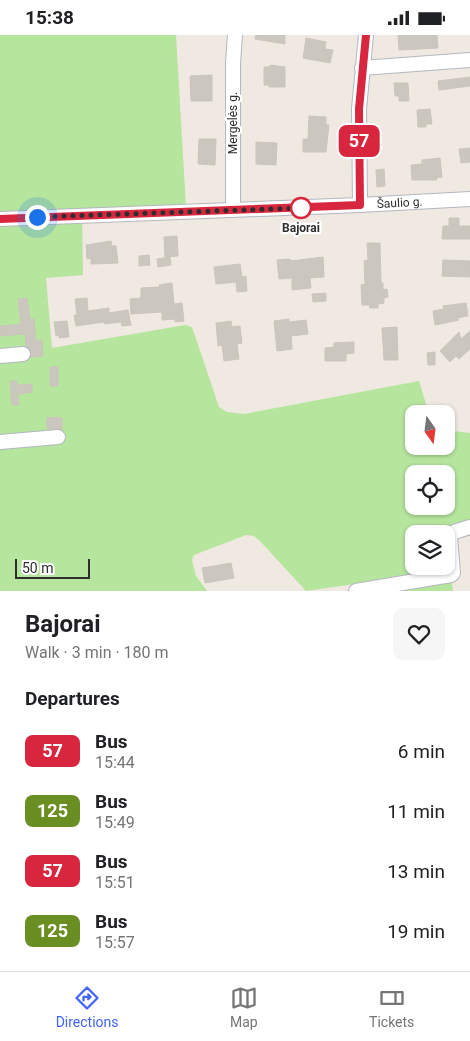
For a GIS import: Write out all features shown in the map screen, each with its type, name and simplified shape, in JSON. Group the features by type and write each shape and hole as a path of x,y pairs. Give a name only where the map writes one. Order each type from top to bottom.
{"street":[{"name":"Mergelės g.","path":"233,210 232,63 235,35"},
{"path":"360,205 359,109 366,35"},
{"path":"362,68 470,60"},
{"name":"Šaulio g.","path":"0,219 470,199"},
{"path":"0,356 24,354"},
{"path":"0,442 58,437"},
{"path":"356,591 451,575 454,573 454,567 450,537 454,532 470,527"}],"green space":[{"path":"0,35 176,35 186,207 82,212 83,275 46,278 52,348 185,325 192,327 219,407 227,412 244,414 419,381 426,405 405,405 405,455 455,455 455,431 470,433 470,522 454,525 405,525 405,575 451,575 453,591 357,591 355,584 306,591 260,541 254,536 246,535 194,555 192,560 196,576 207,591 0,591"}],"building":[{"path":"256,35 285,35 285,44 255,39"},
{"path":"398,35 437,35 438,48 399,50"},
{"path":"306,38 326,42 325,49 333,50 330,63 303,58"},
{"path":"270,65 285,67 285,87 269,87 269,85 264,85 264,67 270,67"},
{"path":"212,75 212,101 191,101 190,76"},
{"path":"470,77 470,86 439,90 438,81"},
{"path":"394,83 408,83 409,101 399,101 399,96 395,96"},
{"path":"430,109 432,124 426,124 426,127 418,127 417,110"},
{"path":"309,116 326,117 326,125 329,125 326,152 303,152 303,139 308,139"},
{"path":"199,139 216,139 215,165 198,164"},
{"path":"256,142 277,143 276,165 256,164"},
{"path":"470,148 470,162 461,163 459,149"},
{"path":"440,158 442,177 436,178 437,180 412,180 411,165 422,164 422,160"},
{"path":"384,169 385,186 377,187 376,170"},
{"path":"449,218 459,218 459,226 470,226 470,239 442,239 443,226 449,226"},
{"path":"177,236 178,256 165,257 164,237"},
{"path":"111,241 112,246 116,246 118,263 91,264 91,258 87,259 86,245"},
{"path":"367,243 380,243 381,283 383,283 383,290 387,289 388,297 384,298 384,303 378,304 378,308 362,305 361,285 365,284 364,261 368,260"},
{"path":"149,255 150,265 139,266 139,256"},
{"path":"170,257 171,265 158,267 157,259"},
{"path":"323,257 324,277 310,278 311,288 292,290 292,278 279,279 277,260 290,259 291,261"},
{"path":"443,260 470,261 470,277 442,276"},
{"path":"240,264 242,277 246,276 247,291 237,292 236,282 216,284 214,267"},
{"path":"172,283 174,304 182,303 184,321 175,322 175,319 162,320 162,312 131,314 130,299 141,298 141,288 160,287 159,285"},
{"path":"326,293 326,301 313,302 312,294"},
{"path":"27,298 30,319 34,319 36,340 42,340 43,356 31,357 30,349 26,346 25,334 0,336 0,326 21,324 18,299"},
{"path":"87,298 88,311 109,308 109,313 128,310 131,325 122,326 121,322 105,324 104,322 76,326 74,315 77,315 75,299"},
{"path":"466,303 468,316 435,325 433,311 444,309 443,306"},
{"path":"289,319 289,322 306,320 308,334 291,336 292,349 277,351 274,321"},
{"path":"67,321 69,337 59,338 59,335 56,336 54,322"},
{"path":"231,321 232,327 240,326 242,343 237,344 239,359 224,361 222,345 218,346 216,323"},
{"path":"397,327 398,360 384,360 382,328"},
{"path":"470,331 470,349 459,359 456,356 450,362 440,351 459,332 461,339"},
{"path":"354,342 354,353 346,354 346,361 325,361 325,348 334,347 334,343"},
{"path":"435,352 435,365 428,365 427,353"},
{"path":"50,367 58,367 58,386 50,386"},
{"path":"10,381 17,381 17,385 32,384 32,392 18,394 19,405 12,405"},
{"path":"47,418 62,418 62,429 47,429"},
{"path":"231,563 234,578 205,583 202,568"}],"bus line":[{"name":"57","path":"0,219 360,205 359,109 366,35"}],"place":[{"name":"Bajorai","path":"301,208"}],"route":[{"path":"37,217 301,208"}]}
